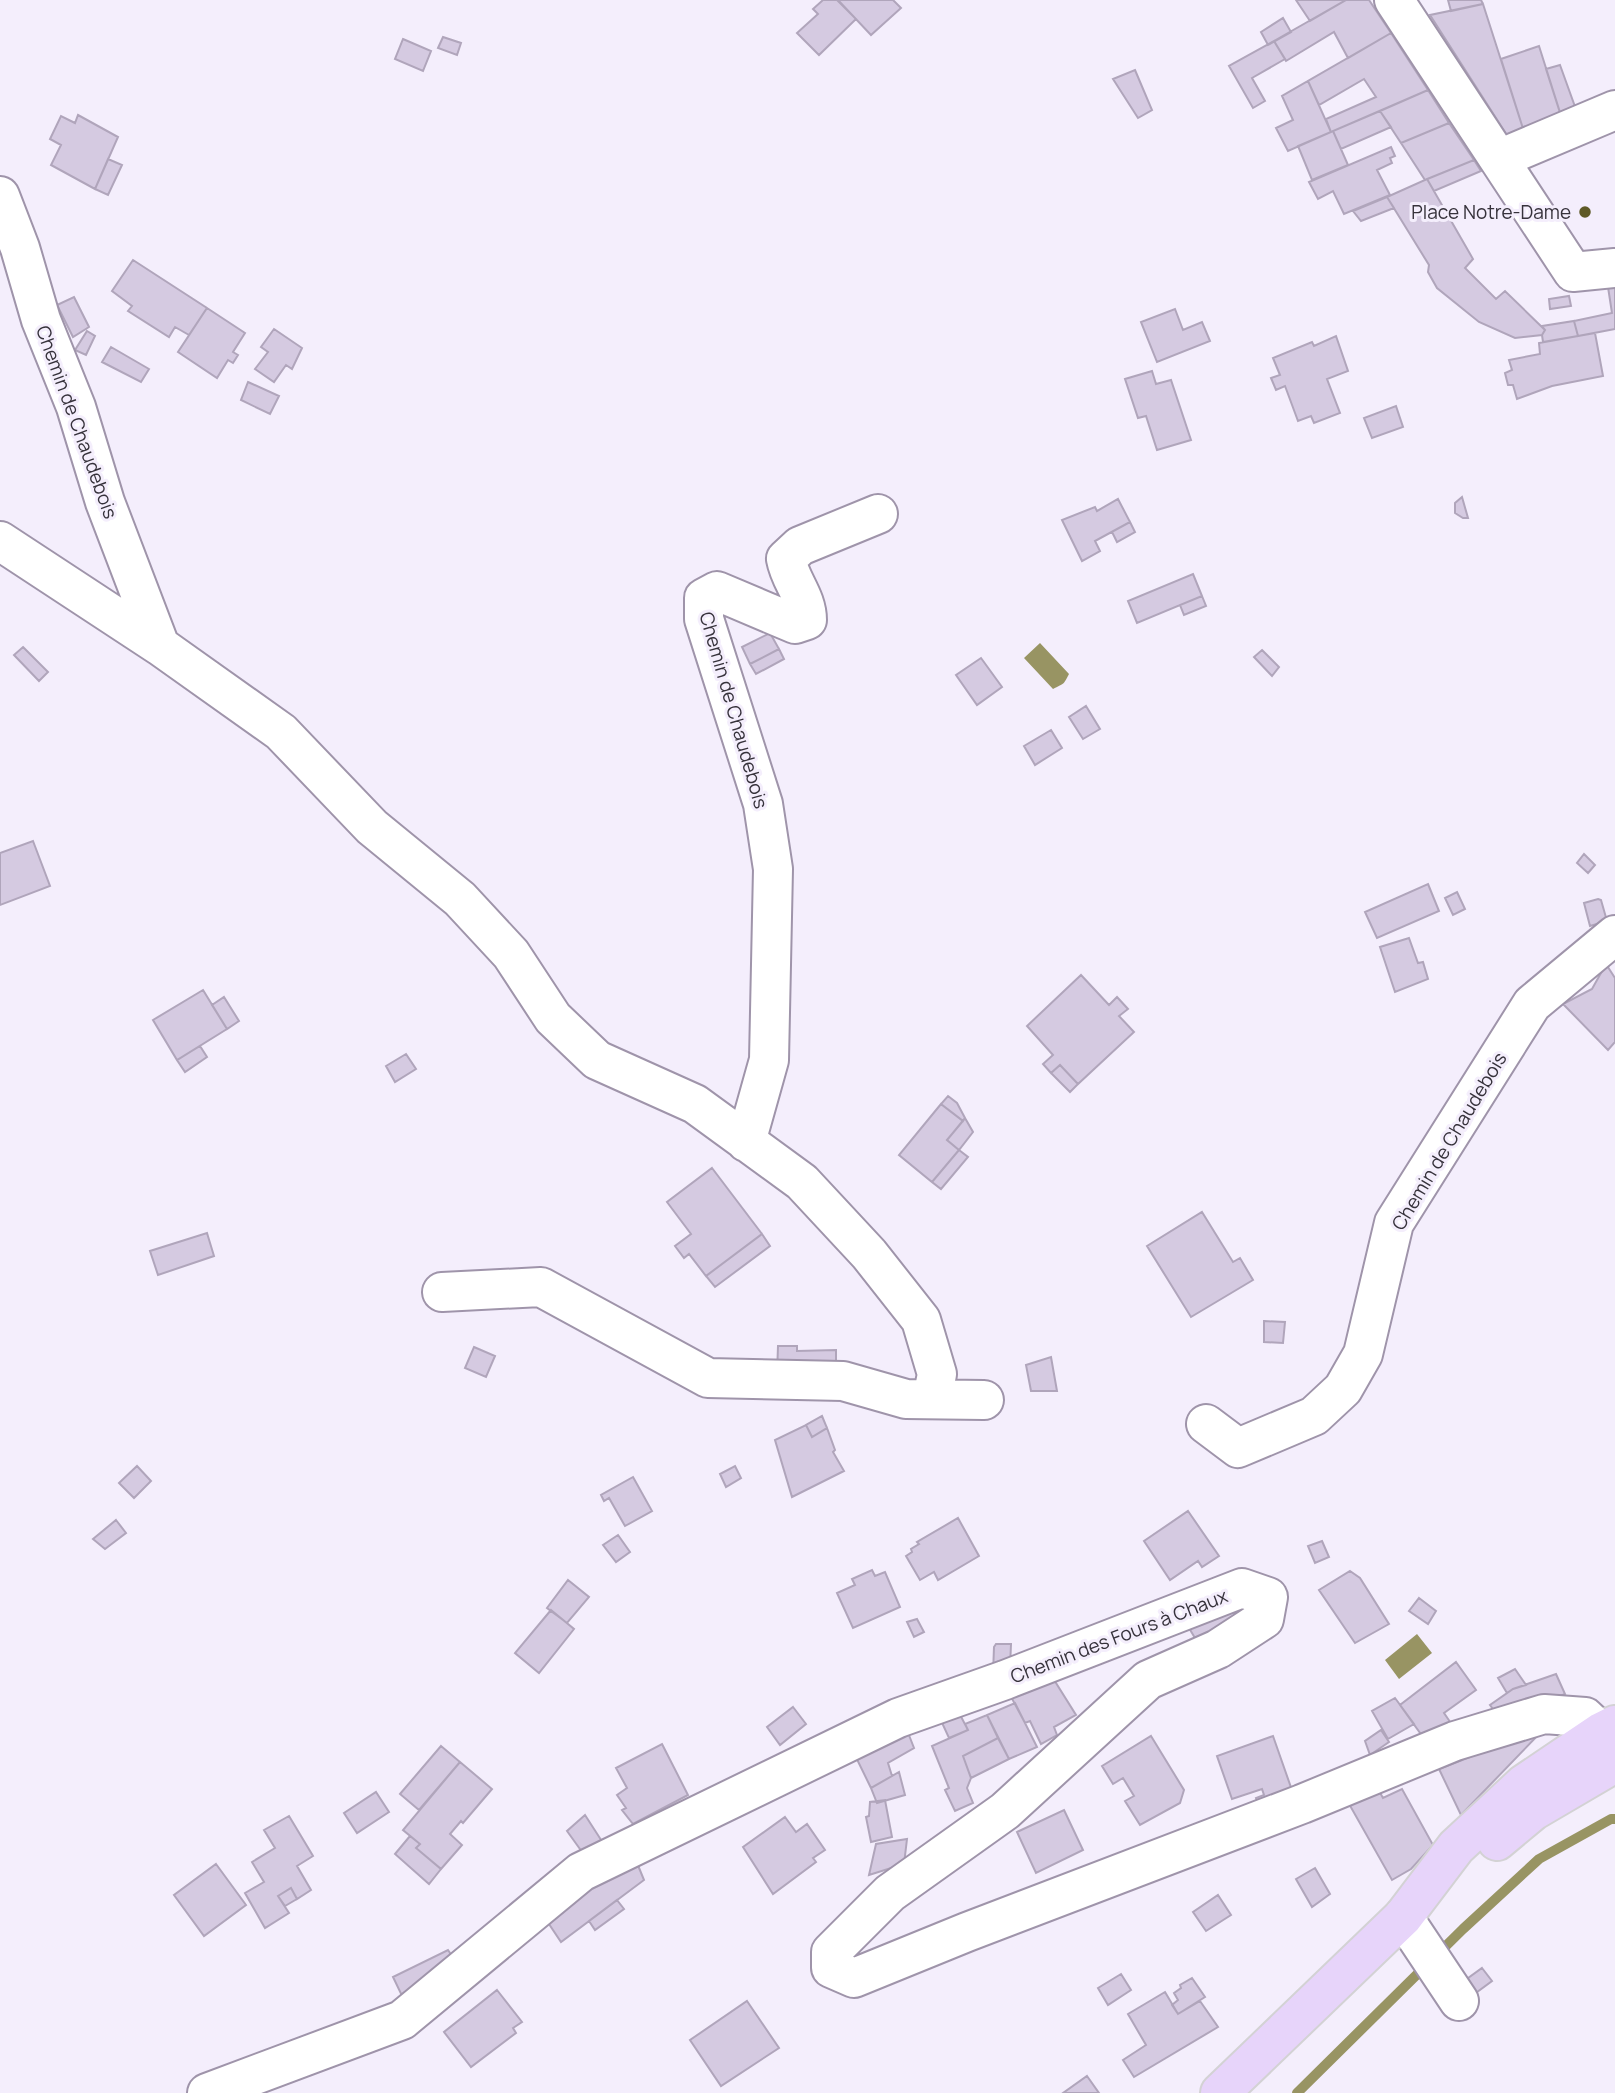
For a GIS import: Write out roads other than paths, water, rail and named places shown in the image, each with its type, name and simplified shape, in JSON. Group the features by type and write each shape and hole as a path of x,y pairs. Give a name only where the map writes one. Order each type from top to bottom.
{"main road":[{"path":"1220,2093 1410,1927 1427,1904 1610,1740"}],"street":[{"path":"1394,0 1573,272 1615,268"},
{"path":"1499,159 1615,110"},
{"name":"Chemin de Chaudebois","path":"0,196 20,248 41,320 76,407 105,502 160,646"},
{"name":"Chemin de Chaudebois","path":"746,1142 769,1060 773,869 763,804 704,619 704,598 717,591 794,624 807,620 807,606 789,574 786,559 800,546 878,514"},
{"path":"0,541 160,646 281,732 372,827 460,899 511,954 553,1018 597,1060 695,1104 802,1182 869,1254 921,1320 937,1374 932,1399"},
{"name":"Chemin de Chaudebois","path":"1206,1424 1238,1448 1314,1416 1343,1389 1363,1354 1394,1223 1532,1004 1615,935"},
{"path":"442,1292 541,1287 708,1378 844,1381 906,1399 984,1400"},
{"name":"Chemin des Fours à Chaux","path":"207,2093 402,2020 581,1872 629,1848 898,1718 1005,1680 1242,1588 1268,1597 1264,1619 1218,1649 1149,1680 1005,1811 890,1893 831,1952 831,1968 854,1978 1302,1804 1455,1741 1544,1714 1584,1717 1610,1740"},
{"path":"1410,1927 1451,1989"}],"waterway":[{"path":"1297,2093 1463,1929 1539,1859 1615,1819"}],"place":[{"name":"Place Notre-Dame","path":"1585,212"}]}
